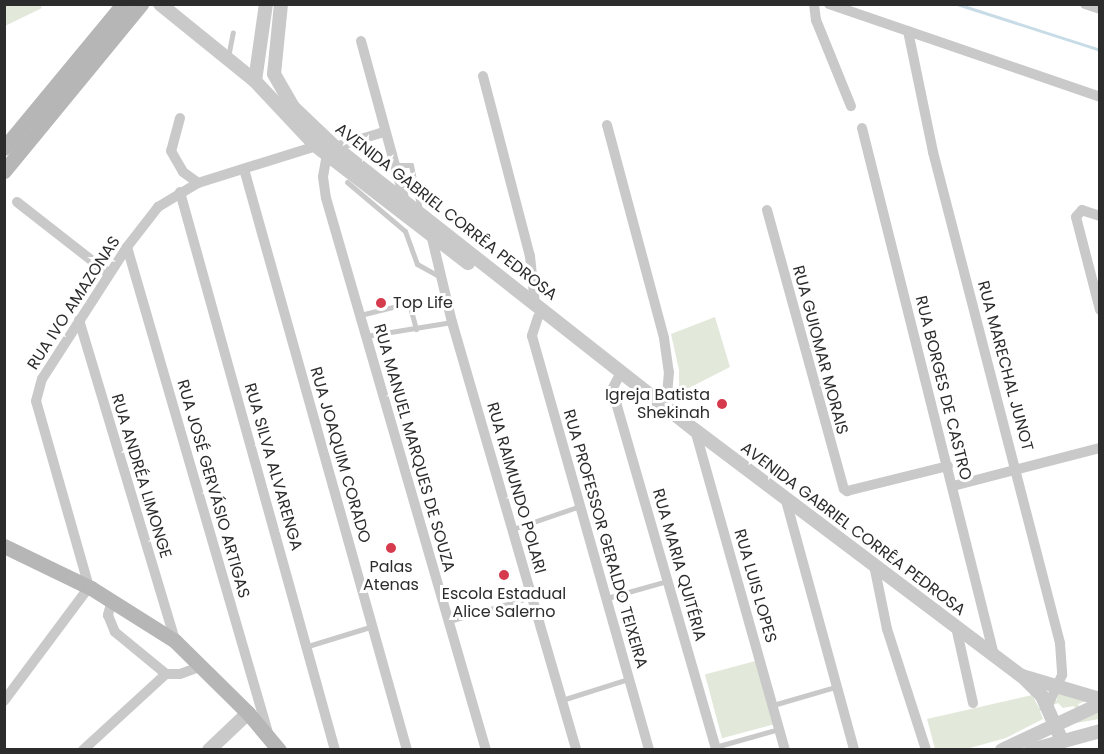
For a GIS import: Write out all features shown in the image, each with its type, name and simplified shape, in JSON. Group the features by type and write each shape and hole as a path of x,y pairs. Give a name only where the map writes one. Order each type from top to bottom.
{"main road":[{"path":"4,148 123,4"},
{"path":"4,171 141,4"},
{"path":"4,546 89,587 175,641 248,713 275,744"}],"street":[{"name":"AVENIDA GABRIEL CORRÊA PEDROSA","path":"160,4 255,81 326,149 431,234 666,406 1022,676 1047,706 1063,745"},
{"path":"255,81 266,4"},
{"name":"AVENIDA GABRIEL CORRÊA PEDROSA","path":"281,4 274,74 293,107 326,149 405,202 537,310 615,383 666,406"},
{"path":"814,4 816,20 851,106"},
{"path":"829,4 1100,97"},
{"path":"1085,4 1100,9"},
{"name":"RUA MARECHAL JUNOT","path":"908,31 933,152 1017,468 1060,643 1063,663 1059,684 1047,706"},
{"path":"361,41 393,165 405,202"},
{"path":"483,76 530,256 537,310"},
{"path":"180,118 171,151 183,172 198,183"},
{"path":"607,125 664,338 669,372 666,406"},
{"name":"RUA BORGES DE CASTRO","path":"862,128 994,655"},
{"name":"RUA IVO AMAZONAS","path":"89,587 36,402 42,379 79,320 127,247 158,207 180,192 198,183 244,169 384,132"},
{"name":"RUA MANUEL MARQUES DE SOUZA","path":"326,149 324,187 486,750"},
{"name":"RUA JOAQUIM CORADO","path":"244,169 407,750"},
{"name":"RUA SILVA ALVARENGA","path":"180,192 308,646 335,750"},
{"path":"17,202 109,274"},
{"name":"RUA GUIOMAR MORAIS","path":"766,210 841,485 847,491 948,466"},
{"path":"1099,218 1086,211 1076,217 1100,310"},
{"name":"RUA RAIMUNDO POLARI","path":"431,234 452,322 576,750"},
{"name":"RUA JOSÉ GERVÁSIO ARTIGAS","path":"127,247 275,744"},
{"name":"RUA PROFESSOR GERALDO TEIXEIRA","path":"537,310 532,336 649,750"},
{"name":"RUA ANDRÉA LIMONGE","path":"79,320 175,641"},
{"name":"RUA MARIA QUITÉRIA","path":"615,383 716,748"},
{"name":"RUA LUIS LOPES","path":"696,430 785,750"},
{"path":"953,486 1100,448"},
{"path":"785,497 854,750"},
{"path":"874,565 887,629 926,750"},
{"path":"4,701 89,587"},
{"path":"112,600 108,615 115,632 165,674 180,674 202,666"},
{"path":"956,627 973,703"},
{"path":"83,750 165,674"},
{"name":"AVENIDA GABRIEL CORRÊA PEDROSA","path":"1022,676 1059,684 1100,699"},
{"path":"1002,750 1100,704"},
{"path":"208,750 248,713"},
{"path":"1031,750 1063,745 1100,731"}],"lane":[{"path":"228,59 232,32"},
{"path":"393,165 411,165 420,215"},
{"path":"347,182 405,231 417,264 440,277"},
{"path":"360,315 409,303 416,329"},
{"path":"366,336 452,322"},
{"path":"512,529 580,506"},
{"path":"607,598 669,581"},
{"path":"449,621 533,597"},
{"path":"308,646 373,626"},
{"path":"562,700 628,679"},
{"path":"773,705 835,687"},
{"path":"716,748 779,729"}],"shaded area":[{"path":"5,4 40,5 42,8 5,26"},
{"path":"715,317 730,367 679,393 679,370 671,334"},
{"path":"759,660 776,724 722,738 705,674"},
{"path":"1058,692 1097,697 1078,704 1081,712 1099,708 1099,719 1071,724 1078,713 1074,706 1063,708 1058,703 1040,711 1043,719 1006,738 966,749 935,749 927,719 1032,695 1039,708 1057,700"}],"waterway":[{"path":"957,4 1100,50"}],"place":[{"name":"Top Life","path":"381,303"},
{"name":"Igreja Batista Shekinah","path":"722,404"},
{"name":"Palas Atenas","path":"391,548"},
{"name":"Escola Estadual Alice Salerno","path":"504,575"}]}
